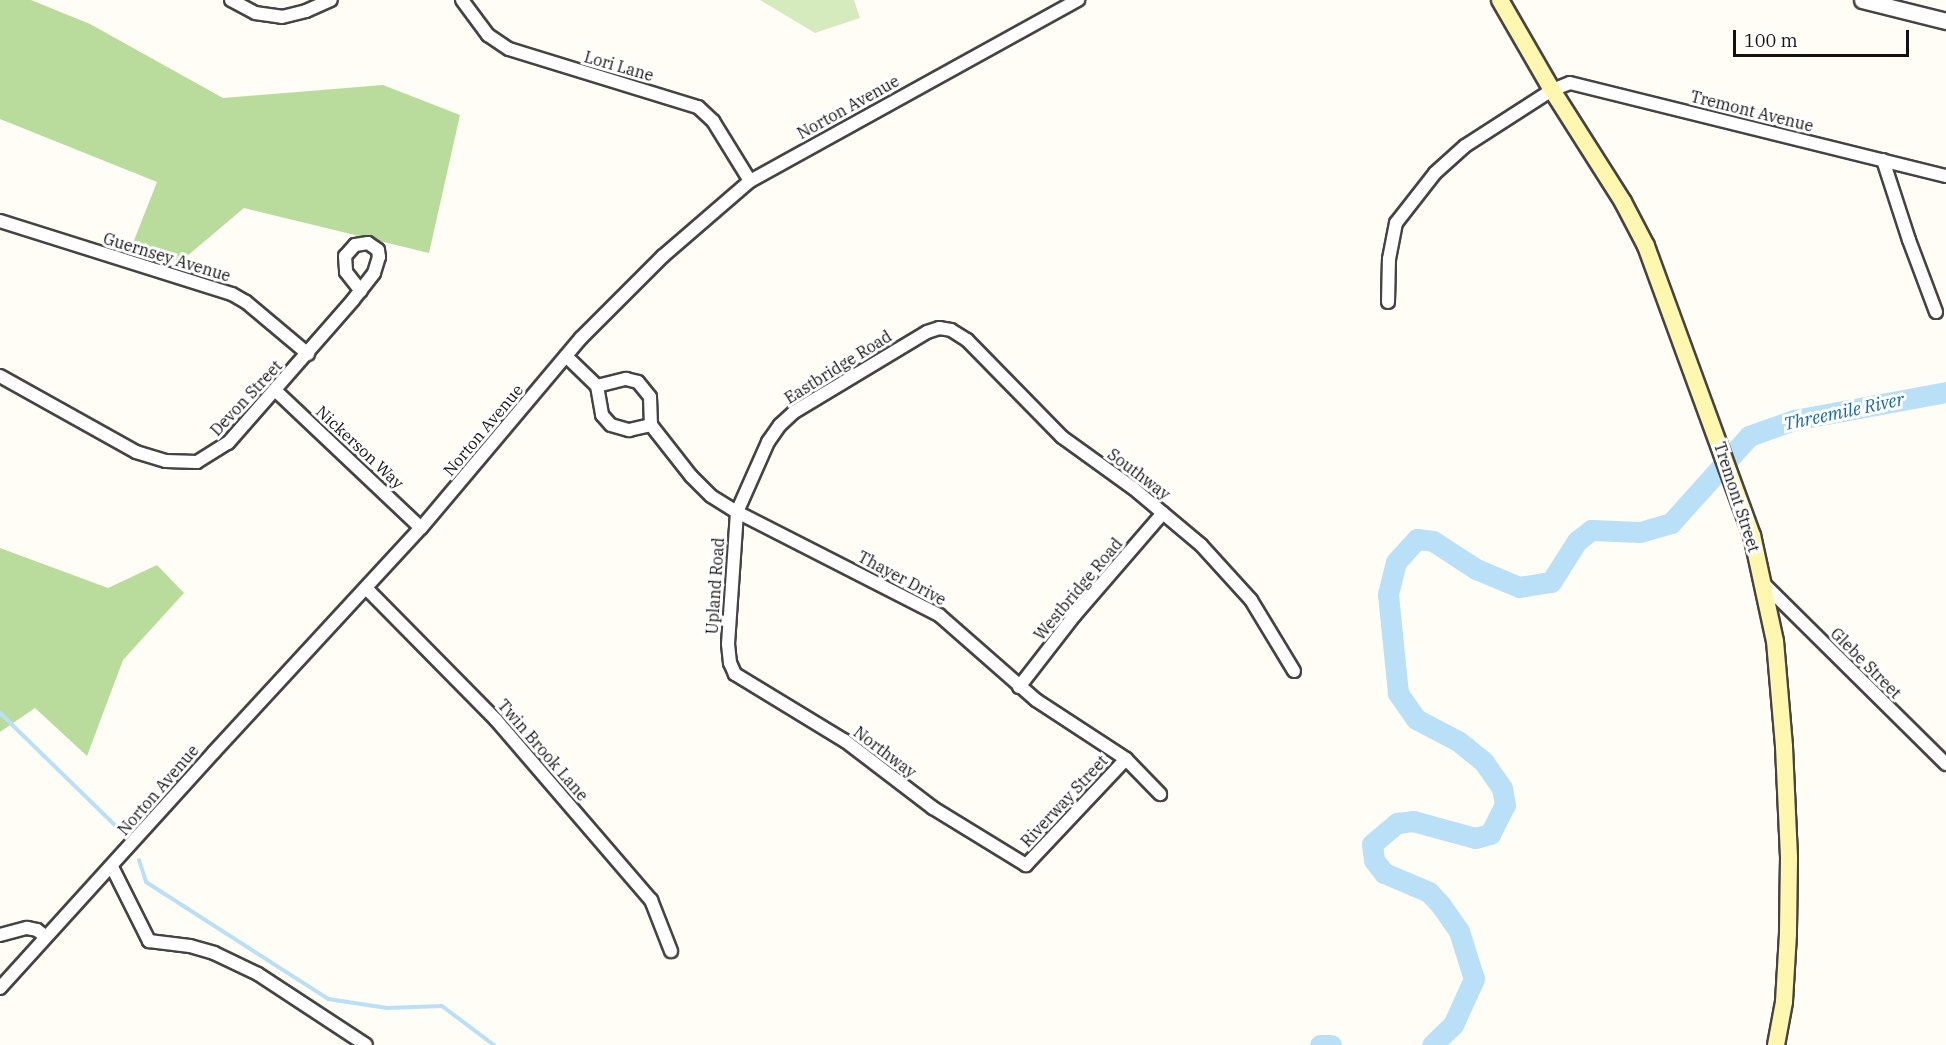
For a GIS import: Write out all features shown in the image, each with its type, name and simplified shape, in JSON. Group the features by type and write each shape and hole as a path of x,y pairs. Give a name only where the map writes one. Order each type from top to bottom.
{"main road":[{"name":"Tremont Street","path":"1500,0 1644,240 1752,535 1776,647 1784,747 1789,858 1786,980 1776,1045"}],"street":[{"path":"231,0 255,13 282,17 306,11 331,0"},
{"name":"Lori Lane","path":"462,0 488,35 509,49 698,107 713,121 750,182"},
{"name":"Norton Avenue","path":"0,988 421,528 566,356 663,256 750,182 1078,0"},
{"path":"1862,0 1946,21"},
{"name":"Tremont Avenue","path":"1552,90 1564,85 1577,84 1746,128 1946,176"},
{"path":"1388,302 1390,245 1402,214 1436,173 1465,146 1552,90"},
{"path":"1883,160 1936,312"},
{"name":"Guernsey Avenue","path":"0,221 232,294 246,302 308,354"},
{"name":"Devon Street","path":"0,376 136,452 177,463 197,462 222,448 276,391 360,291"},
{"name":"Eastbridge Road","path":"737,512 768,442 784,421 794,412 939,328"},
{"name":"Southway","path":"939,328 951,330 967,340 1062,437 1201,544 1251,600 1294,671"},
{"path":"566,356 597,386 600,409 610,425 629,430 651,425 650,397 638,382 626,379 597,386"},
{"name":"Nickerson Way","path":"276,391 421,528"},
{"name":"Thayer Drive","path":"651,425 700,486 716,500 930,609 960,632 1018,687 1126,759 1160,794"},
{"name":"Upland Road","path":"730,662 728,644 737,512"},
{"name":"Westbridge Road","path":"1018,687 1074,616 1163,513"},
{"name":"Glebe Street","path":"1764,584 1946,764"},
{"name":"Twin Brook Lane","path":"366,588 496,720 651,900 671,951"},
{"name":"Northway","path":"730,662 735,674 748,684 845,741 933,808 1026,865"},
{"name":"Riverway Street","path":"1026,865 1126,759"},
{"path":"112,867 149,941 190,946 258,974 366,1045"},
{"path":"0,935 27,928 37,930 46,937"}],"green space":[{"path":"0,0 31,0 90,24 223,98 383,85 460,115 429,253 244,208 180,262 131,248 157,182 0,119"},
{"path":"760,0 854,0 860,18 815,33"},
{"path":"0,548 108,588 157,565 184,593 123,660 87,756 35,708 0,732"}],"waterway":[{"name":"Threemile River","path":"1432,1045 1453,1025 1474,979 1459,931 1440,904 1429,892 1384,873 1374,860 1372,844 1397,823 1413,821 1475,838 1490,834 1505,805 1502,788 1484,762 1458,741 1416,719 1398,693 1388,594 1396,562 1417,539 1433,541 1476,569 1519,587 1551,582 1577,541 1591,530 1640,532 1671,523 1749,436 1794,420 1946,392"},
{"path":"0,713 121,831"},
{"path":"139,860 146,882 328,999 387,1008 442,1006 494,1045"},
{"name":"Threemile River","path":"1320,1045 1331,1045"}]}
